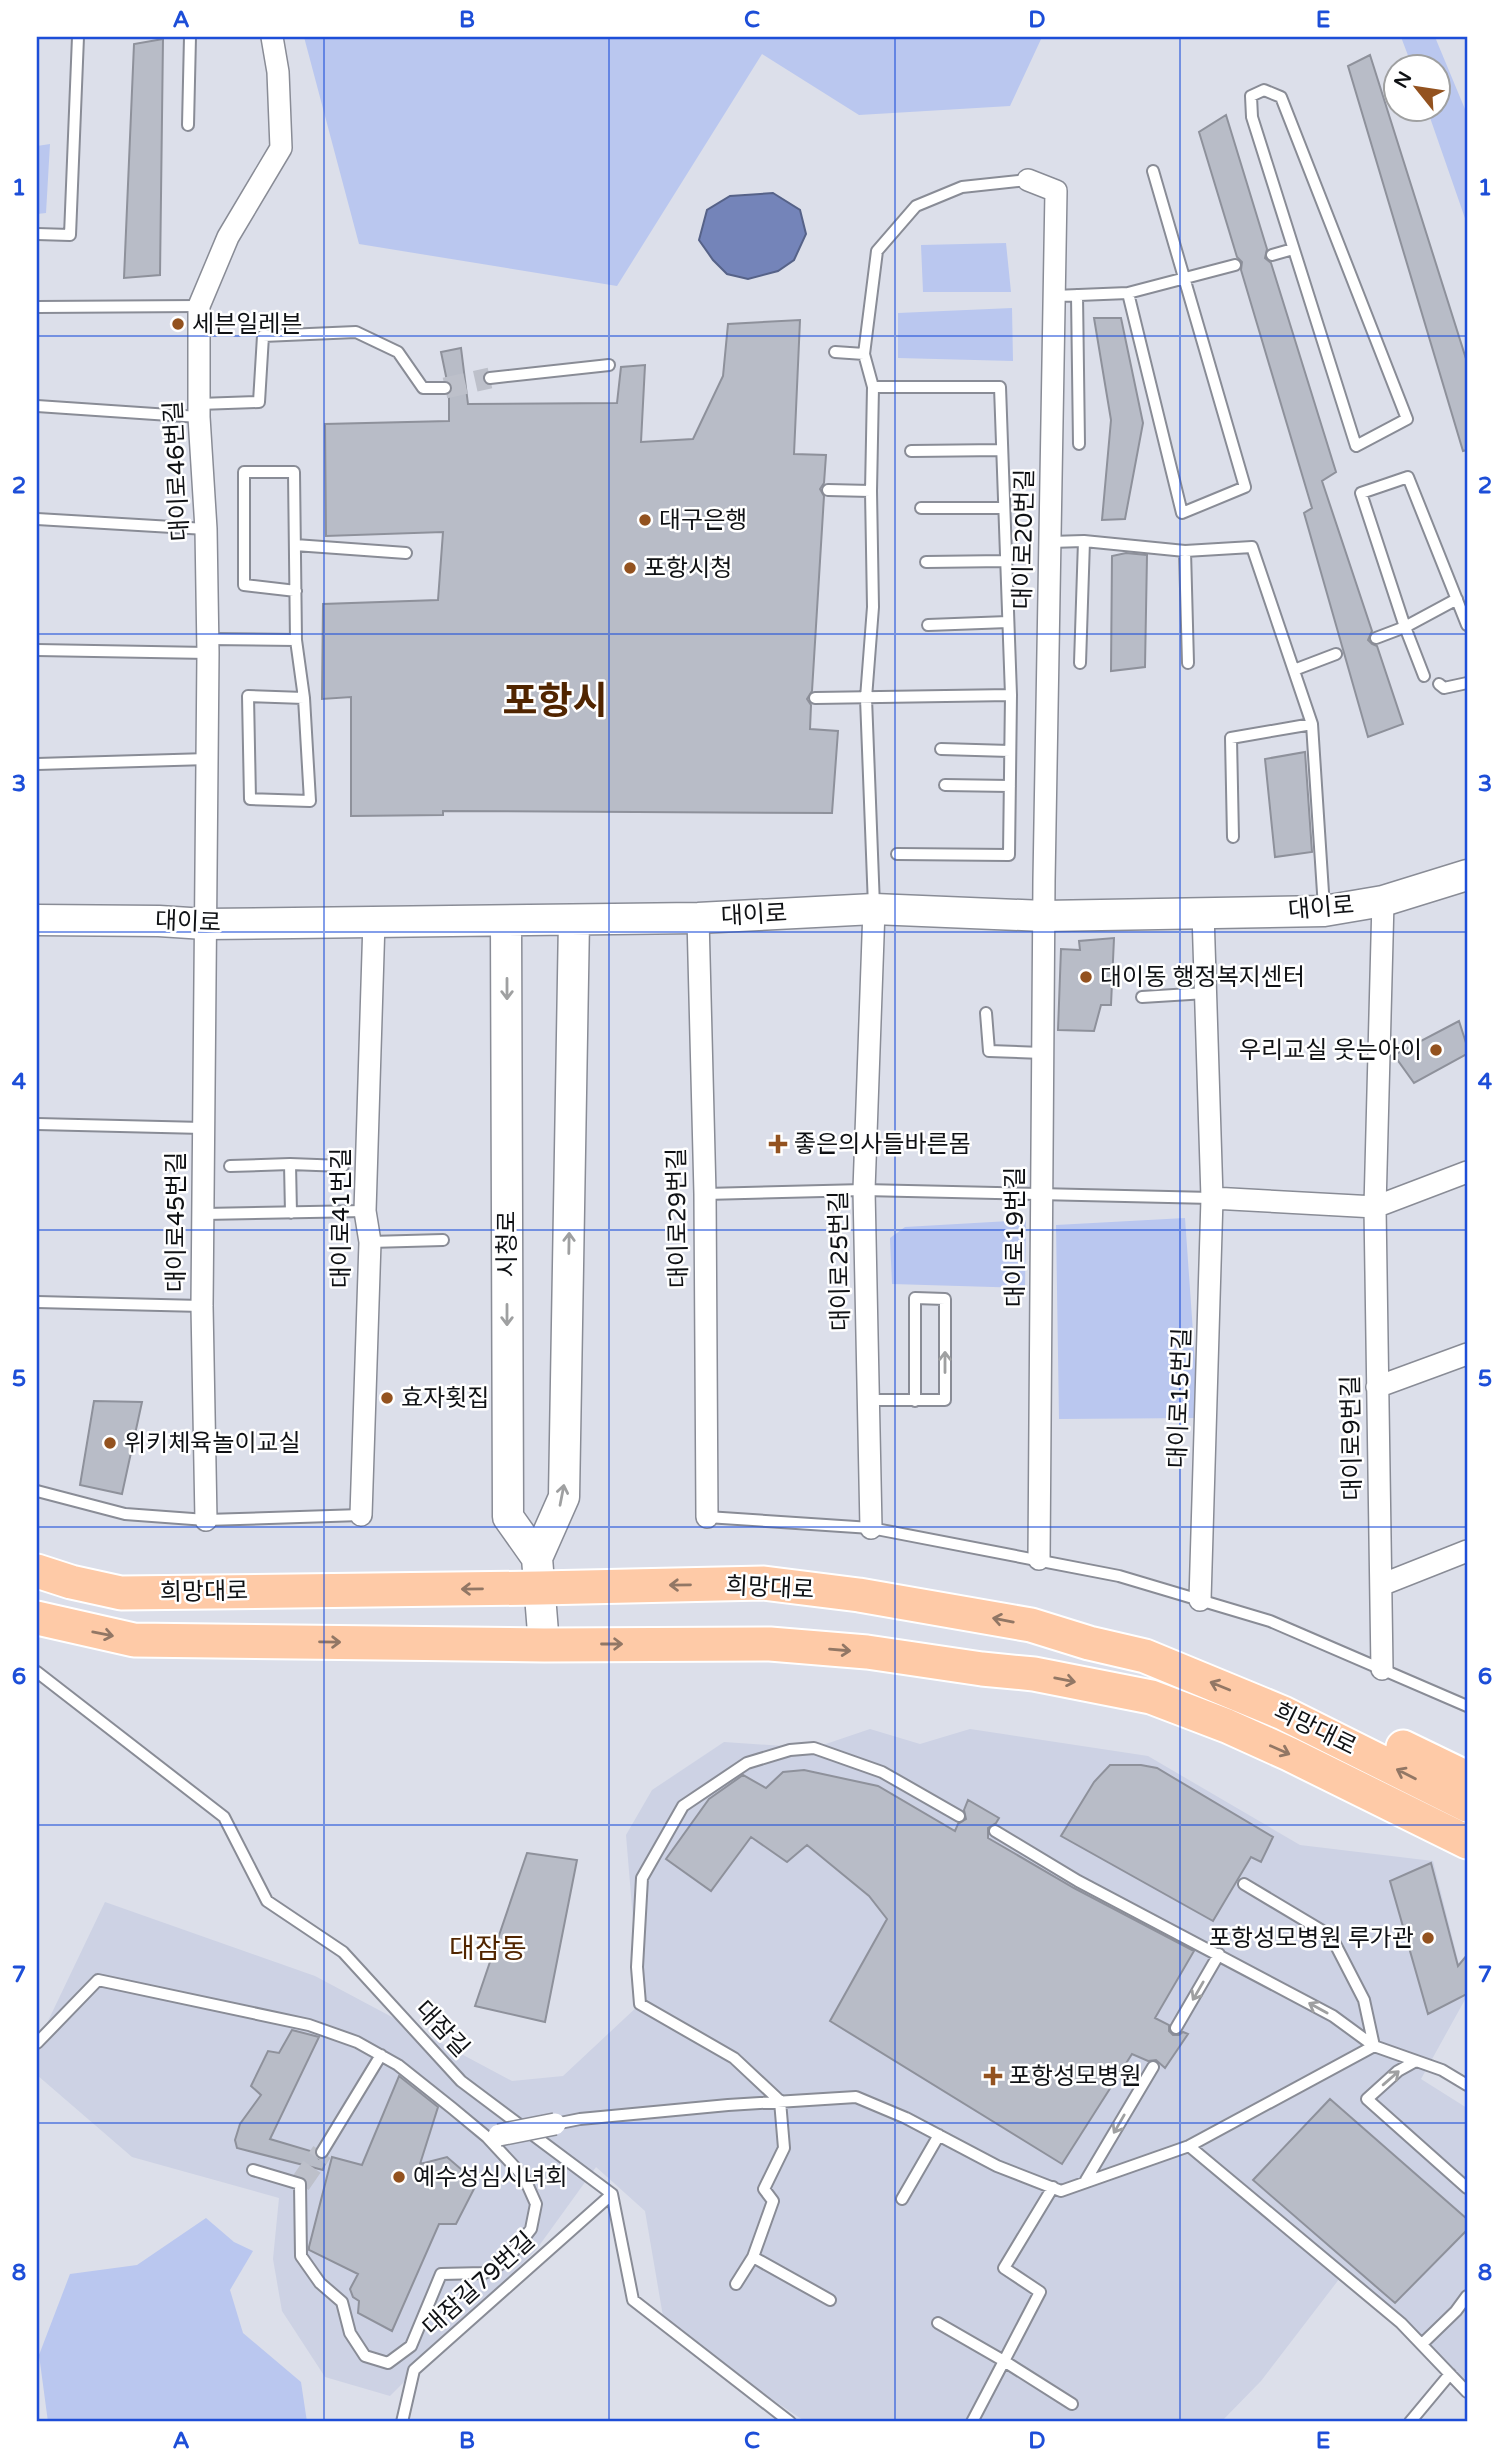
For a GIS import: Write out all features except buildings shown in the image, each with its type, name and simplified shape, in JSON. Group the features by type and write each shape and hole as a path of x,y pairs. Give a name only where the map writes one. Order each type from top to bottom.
{"main road":[{"name":"희망대로","path":"37,1571 121,1593 539,1573 764,1583 859,1595 1031,1625 1088,1643 1145,1656 1221,1686 1346,1744 1467,1805"},
{"name":"희망대로","path":"37,1618 134,1640 544,1645 769,1644 867,1652 970,1668 1034,1674 1151,1697 1227,1726 1467,1842"},
{"path":"1346,1744 1364,1737 1383,1737 1467,1778"},
{"path":"1329,1774 1348,1799 1363,1809 1467,1863"}],"street":[{"name":"대이로46번길","path":"205,924 208,646 206,529 199,411 199,306 228,237 281,148 278,72 272,37"},
{"name":"대이로20번길","path":"1028,180 1056,191 1044,916"},
{"name":"대이로","path":"37,920 205,924 698,918 874,909 1044,916 1324,911 1383,901 1467,875"},
{"name":"대이로9번길","path":"1382,1669 1376,1207 1383,901"},
{"name":"대이로25번길","path":"871,1528 864,1190 874,909"},
{"name":"대이로15번길","path":"1200,1600 1212,1198 1203,913"},
{"name":"대이로19번길","path":"1039,1559 1044,916"},
{"name":"대이로29번길","path":"698,918 705,1194 707,1517"},
{"path":"544,1645 539,1573 564,1497 574,920"},
{"name":"대이로41번길","path":"361,1515 370,1241 365,1211 374,921"},
{"name":"시청로","path":"506,921 508,1517 539,1573"},
{"name":"대이로45번길","path":"205,924 202,1307 206,1520"},
{"path":"1212,1198 1376,1207 1467,1172"},
{"path":"1377,1387 1467,1354"},
{"path":"1381,1585 1467,1550"},
{"path":"493,2136 555,2124"}],"lane":[{"path":"37,234 70,235 78,37"},
{"path":"188,125 190,37"},
{"path":"1264,90 1281,97 1407,419 1356,446 1352,433 1293,250 1252,117 1251,96 1264,90"},
{"path":"1128,293 1182,513 1245,487 1153,171"},
{"path":"874,909 866,698 873,607 873,387 864,354 877,251 916,206 962,187 1028,180"},
{"path":"1272,255 1293,250"},
{"path":"1054,296 1128,293 1235,265"},
{"path":"1077,295 1079,444"},
{"path":"37,307 199,306"},
{"path":"37,406 199,411 259,402 263,336 356,332 398,352 423,388 446,388"},
{"path":"835,352 864,354"},
{"path":"490,378 609,365"},
{"path":"873,387 1000,387 1011,695 1009,855 897,854"},
{"path":"911,451 1002,450"},
{"path":"296,591 244,584 244,472 294,472 296,591 296,640 304,698 310,802 250,799 248,696 304,698"},
{"path":"1424,676 1405,627 1362,494 1408,477 1467,625"},
{"path":"828,490 871,491"},
{"path":"921,508 1004,508"},
{"path":"37,519 206,529"},
{"path":"1050,542 1084,541 1185,551 1252,547 1312,724 1324,911"},
{"path":"1080,663 1084,541"},
{"path":"295,545 405,553"},
{"path":"1185,551 1188,663"},
{"path":"926,562 1006,561"},
{"path":"1376,638 1405,627 1457,600"},
{"path":"928,625 1008,622"},
{"path":"37,650 208,646 296,640"},
{"path":"1294,670 1336,654"},
{"path":"1439,684 1444,688 1467,683"},
{"path":"816,698 1011,695"},
{"path":"1233,837 1231,738 1312,724"},
{"path":"941,749 1010,751"},
{"path":"37,764 208,760"},
{"path":"945,785 1010,786"},
{"path":"1142,997 1206,993"},
{"path":"986,1013 989,1051 1042,1053"},
{"path":"37,1124 203,1128"},
{"path":"290,1164 291,1213"},
{"path":"230,1166 343,1166"},
{"path":"705,1194 864,1190 1212,1198"},
{"path":"204,1214 365,1211"},
{"path":"370,1241 443,1240"},
{"path":"869,1400 915,1401 945,1400 945,1299 915,1298 915,1401"},
{"path":"37,1302 202,1307"},
{"path":"37,1491 125,1514 206,1520 361,1515"},
{"path":"707,1517 871,1528 1119,1576 1270,1621 1467,1706"},
{"name":"대잠길","path":"37,1672 224,1817 267,1901 343,1952 461,2081 612,2194"},
{"path":"736,2284 753,2257 773,2201 764,2189 783,2148 780,2101 734,2058 640,2004 637,1967 642,1878 683,1806 747,1763 790,1751 814,1748 882,1772 959,1816"},
{"path":"995,1831 1078,1881 1334,2016 1374,2046 1442,2070 1467,2085"},
{"path":"1244,1884 1331,1936 1364,2000 1374,2046"},
{"path":"1176,2028 1219,1954"},
{"path":"37,2043 98,1980 309,2025 356,2042 398,2065 493,2136 524,2177 536,2204 531,2229 506,2261 484,2273 441,2274 411,2346 388,2363 365,2356 350,2333 342,2302 320,2283 301,2256 300,2184 253,2170"},
{"path":"555,2124 580,2119 780,2101 856,2097 906,2118 997,2166 1061,2191 1189,2146 1374,2046"},
{"path":"322,2152 381,2055"},
{"path":"1416,2061 1398,2071 1367,2099 1467,2188"},
{"path":"1086,2180 1153,2067"},
{"path":"902,2199 939,2135"},
{"path":"1189,2146 1401,2323 1467,2392"},
{"path":"972,2422 1041,2292 1004,2268 1052,2187"},
{"path":"612,2194 633,2300 790,2422"},
{"name":"대잠길79번길","path":"402,2422 414,2370 612,2194"},
{"path":"753,2257 830,2300"},
{"path":"1422,2344 1456,2311 1467,2296"},
{"path":"937,2323 1072,2404"},
{"path":"1410,2422 1450,2374"}],"shaded area":[{"path":"304,37 1042,37 1010,106 859,115 762,54 617,286 359,244"},
{"path":"1401,37 1435,37 1441,52 1407,52"},
{"path":"1452,78 1467,114 1467,224 1432,122 1452,122"},
{"path":"50,144 46,213 37,214 37,146"},
{"path":"773,193 800,210 806,234 794,260 778,271 748,279 727,274 699,240 707,210 730,196"},
{"path":"1006,243 1011,292 923,292 921,245"},
{"path":"1012,308 1013,361 898,358 898,313"},
{"path":"1185,1218 1199,1418 1059,1419 1056,1225"},
{"path":"1026,1220 1025,1288 892,1284 890,1238 905,1227"},
{"name":"포항성모병원","path":"870,1729 920,1744 970,1729 1148,1756 1300,1845 1433,1861 1467,1996 1421,2079 1467,2108 1467,2387 1343,2274 1261,2381 1221,2422 806,2422 665,2328 645,2211 596,2167 536,2250 390,2396 325,2377 282,2311 273,2259 279,2198 132,2157 37,2075 37,2044 105,1902 315,1976 512,2081 563,2076 640,2004 626,1835 652,1790 724,1742 814,1748"},
{"path":"206,2218 234,2242 253,2251 230,2290 243,2333 301,2382 307,2422 48,2422 39,2355 70,2274 137,2265"}],"tunnel":[{"path":"445,388 490,378"},
{"path":"300,2184 322,2152"}],"place":[{"name":"세븐일레븐","path":"178,324"},
{"name":"대구은행","path":"645,520"},
{"name":"포항시청","path":"630,568"},
{"name":"대이동 행정복지센터","path":"1086,977"},
{"name":"우리교실 웃는아이","path":"1436,1050"},
{"name":"좋은의사들바른몸","path":"778,1144"},
{"name":"효자횟집","path":"387,1398"},
{"name":"위키체육놀이교실","path":"110,1443"},
{"name":"포항성모병원 루가관","path":"1428,1938"},
{"name":"포항성모병원","path":"993,2076"},
{"name":"예수성심시녀회","path":"399,2177"}],"district":[{"name":"포항시","path":"555,702"},
{"name":"대잠동","path":"488,1949"}]}
